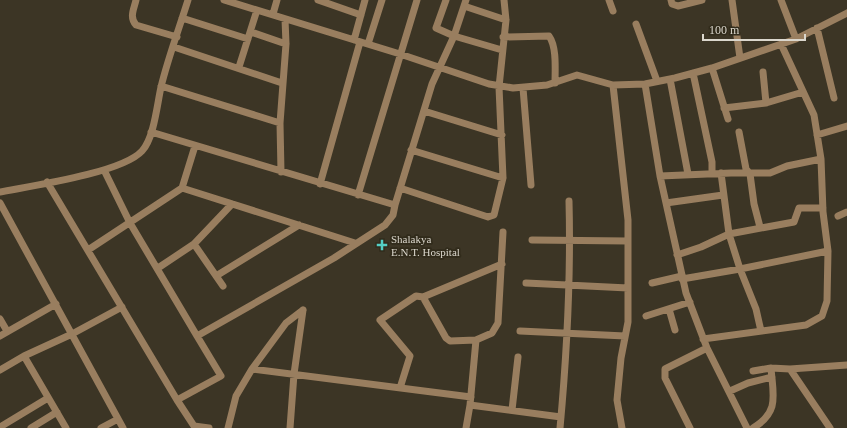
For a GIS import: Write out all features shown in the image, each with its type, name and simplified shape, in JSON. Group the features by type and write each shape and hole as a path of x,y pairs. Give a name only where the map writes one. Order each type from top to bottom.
{"street":[{"path":"136,0 132,21 136,25 176,37"},
{"path":"0,192 104,170 136,157 143,150 151,132 161,86 188,0"},
{"path":"224,0 244,3 257,10 400,54 440,69 499,87 523,88 557,82 572,75 584,76 613,85 645,84 712,68 796,39 847,15"},
{"path":"273,14 277,0"},
{"path":"318,0 361,15"},
{"path":"320,184 357,41 365,0"},
{"path":"368,44 382,0"},
{"path":"358,195 417,0"},
{"path":"446,0 436,28 454,36 502,50"},
{"path":"400,188 488,217 494,215 503,178 499,87 506,20 504,0"},
{"path":"609,0 613,11"},
{"path":"671,0 672,4 678,6 701,0"},
{"path":"732,0 740,58"},
{"path":"781,0 796,39"},
{"path":"197,336 334,258 390,220 396,205 411,150 432,84 454,36 465,3 506,20"},
{"path":"239,67 257,10"},
{"path":"182,18 286,44"},
{"path":"281,172 280,123 286,44 285,19"},
{"path":"636,24 657,81"},
{"path":"817,28 834,98"},
{"path":"504,37 549,36 552,41 557,82"},
{"path":"703,339 806,325 822,316 827,300 828,252 823,208 821,159 814,115 780,44"},
{"path":"174,47 239,67 282,83"},
{"path":"712,68 728,119"},
{"path":"763,72 766,103"},
{"path":"693,73 712,162 712,173"},
{"path":"670,78 688,174"},
{"path":"645,84 660,176 682,278 703,339 747,428"},
{"path":"613,85 628,220 628,322 617,400 622,428"},
{"path":"161,86 280,123"},
{"path":"523,88 531,185"},
{"path":"724,108 766,103 803,92"},
{"path":"424,111 502,135"},
{"path":"817,136 847,126"},
{"path":"151,132 320,184 396,205"},
{"path":"739,132 746,169 750,174 754,204 760,227"},
{"path":"88,250 182,188 195,146"},
{"path":"411,150 503,178"},
{"path":"660,176 712,173 770,173 787,166 821,159"},
{"path":"104,170 130,223 221,376 177,400"},
{"path":"721,173 729,234 740,269 756,310 761,331"},
{"path":"47,182 194,427 209,428"},
{"path":"182,188 355,243"},
{"path":"666,203 723,195"},
{"path":"560,428 569,284 569,201"},
{"path":"0,204 123,428"},
{"path":"158,268 194,244 232,204"},
{"path":"677,255 701,247 729,234 760,227 794,222 799,208 823,208"},
{"path":"838,216 847,212"},
{"path":"216,276 299,224"},
{"path":"423,297 446,338 450,341 476,340 492,333 498,323 504,232"},
{"path":"532,240 628,241"},
{"path":"194,244 223,286"},
{"path":"652,283 740,269 828,252"},
{"path":"400,388 410,356 380,320 416,296 423,297 502,264"},
{"path":"526,283 628,288"},
{"path":"646,316 690,302"},
{"path":"0,336 56,304"},
{"path":"0,370 24,356 72,334 122,307"},
{"path":"669,309 675,330"},
{"path":"228,428 236,396 252,369 286,323 303,310 294,374 290,428"},
{"path":"0,319 7,332"},
{"path":"520,331 625,336"},
{"path":"466,428 471,397 476,340"},
{"path":"690,428 665,378 664,373 666,369 707,348"},
{"path":"24,356 66,428"},
{"path":"512,410 518,357"},
{"path":"753,371 771,368 846,368"},
{"path":"753,428 763,422 772,410 774,402 771,368"},
{"path":"252,369 471,397"},
{"path":"790,369 830,428"},
{"path":"730,391 758,379 772,377"},
{"path":"0,427 48,398"},
{"path":"470,405 561,417"},
{"path":"31,428 57,412"},
{"path":"101,428 118,419"}],"place":[{"name":"Shalakya E.N.T. Hospital","path":"382,245"}]}
